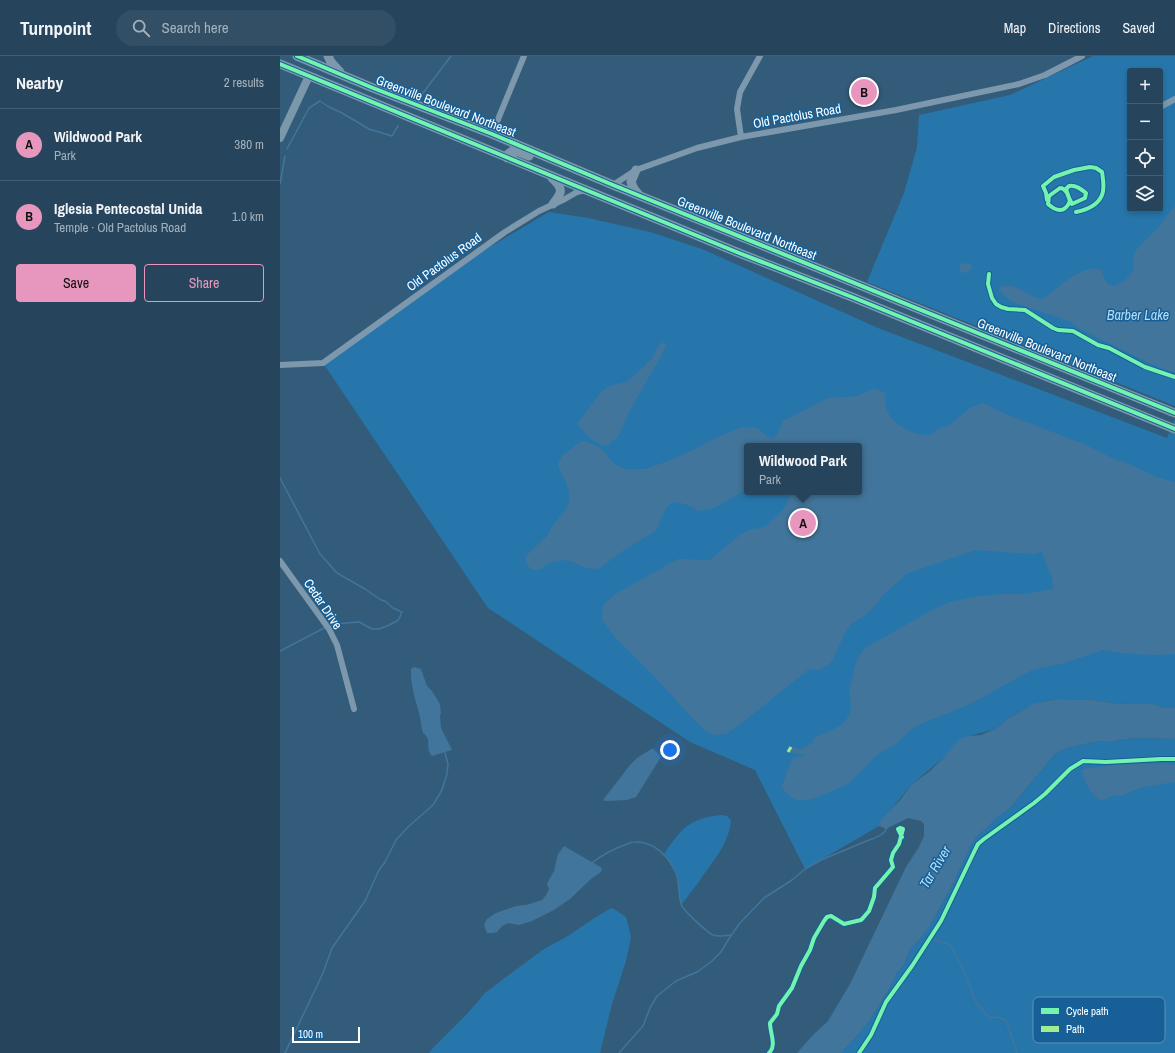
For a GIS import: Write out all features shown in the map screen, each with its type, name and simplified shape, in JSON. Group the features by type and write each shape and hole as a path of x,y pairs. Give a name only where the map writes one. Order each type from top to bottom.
{"highway":[{"name":"Greenville Boulevard Northeast","path":"297,56 312,59 320,66 349,78 492,134 613,185 1175,413"},
{"path":"310,76 320,66 325,56"},
{"path":"328,56 336,69 349,78"},
{"path":"310,76 312,59"},
{"name":"Greenville Boulevard Northeast","path":"280,64 738,253 852,297 1174,428"},
{"path":"507,158 508,154 512,151 519,152 575,175 591,176"},
{"path":"636,170 631,182 632,186 640,196"},
{"path":"548,175 559,184 560,189 560,196 553,204"},
{"path":"604,197 620,199 674,221 680,222 686,214"}],"main road":[{"path":"280,138 310,76"}],"street":[{"path":"492,134 524,56"},
{"path":"741,137 737,110 740,92 760,56"},
{"name":"Old Pactolus Road","path":"613,185 636,170 697,148 741,137 896,110 1019,84 1045,75 1082,56"},
{"path":"1163,105 1175,99"},
{"name":"Old Pactolus Road","path":"280,365 323,363 523,220 577,192 585,190"},
{"name":"Cedar Drive","path":"280,561 329,629 337,645 354,710"}],"shaded area":[{"path":"1093,56 1175,56 1175,406 867,282 904,193 917,147 919,115 1010,95"},
{"path":"549,212 588,218 650,232 702,249 878,328 1167,438 1175,419 1175,708 1166,708 1149,703 1117,704 1093,700 1058,699 1042,702 1026,708 1009,718 995,729 969,736 911,785 879,826 805,869 755,770 690,742 488,608 323,363 461,264"},
{"path":"1134,738 1175,739 1175,1053 841,1053 870,1020 892,984 896,974 904,965 910,949 921,938 933,920 977,836 995,819 1010,808 1055,754 1067,748 1099,741 1115,741"},
{"path":"721,815 727,816 731,820 727,838 714,861 681,905 677,874 664,854 681,831 687,826 701,819"},
{"path":"611,908 626,917 631,937 626,961 612,1004 600,1053 429,1053 485,993 544,949 568,936"}],"water":[{"name":"Barber Lake","path":"1175,206 1175,373 1149,363 1078,328 1069,321 1015,303 999,290 1000,287 1012,286 1036,298 1042,299 1078,273 1094,269 1101,270 1108,284 1113,286 1120,284 1132,273 1134,265 1133,256 1137,249 1152,235"},
{"path":"963,263 971,264 972,268 968,273 961,272 959,268"},
{"path":"664,342 666,345 660,358 631,408 618,437 607,446 594,441 577,424 601,392 608,387 627,382 652,359 659,345"},
{"path":"873,389 881,391 886,394 886,407 892,419 897,424 909,431 929,436 938,429 949,425 970,408 983,403 1008,415 1086,445 1156,477 1175,482 1175,654 1152,655 1103,650 1064,663 1032,670 970,704 913,728 896,744 877,755 848,784 812,799 799,801 786,793 782,786 791,761 794,758 806,755 789,752 792,747 801,749 813,743 813,739 836,728 846,719 851,707 849,694 856,662 863,651 867,647 934,609 950,602 974,597 1001,594 1026,594 1053,589 1052,576 1041,552 1035,554 976,550 908,573 882,596 878,603 867,614 850,625 832,661 827,666 818,670 809,669 742,723 726,734 714,735 705,730 695,721 655,677 615,637 602,620 603,605 614,595 678,559 710,560 741,534 767,525 784,509 790,495 862,495 862,443 842,443 841,441 839,443 744,443 744,491 714,508 697,511 689,505 672,502 667,507 660,520 659,526 654,532 624,550 600,568 593,569 583,567 573,562 564,560 548,563 541,569 533,570 528,566 525,560 526,556 547,536 569,503 569,492 558,464 562,456 581,441 586,441 603,450 614,464 624,469 645,469 689,452 742,427 757,428 768,437 772,438 777,435 783,421 828,398 858,396"},
{"path":"414,667 421,669 427,686 440,704 441,728 452,750 432,756 430,753 428,738 422,731 412,687 411,669"},
{"name":"Tar River","path":"1058,699 1093,700 1117,704 1149,703 1166,708 1175,708 1175,739 1134,738 1115,741 1099,741 1067,748 1055,754 1010,808 995,819 977,836 929,927 910,949 904,965 896,974 892,984 870,1020 859,1034 841,1053 797,1053 828,1021 850,984 906,867 924,836 924,824 921,821 908,818 886,829 879,826 880,821 901,799 911,785 930,771 961,738 981,735 995,729 1009,718 1033,704"},
{"path":"653,748 661,757 636,797 627,800 603,800 630,765 637,758"},
{"path":"1164,763 1175,765 1175,782 1142,787 1120,796 1112,795 1107,799 1100,800 1088,787 1082,771 1084,769 1114,765"},
{"path":"564,846 602,868 601,872 591,879 570,899 554,910 532,921 519,925 508,923 502,926 497,932 487,933 484,925 487,919 496,913 516,906 526,905 542,900 549,889 547,884 554,871 558,854"}],"waterway":[{"path":"420,97 451,56"},
{"path":"287,149 309,108 320,101 369,129 392,136 398,126"},
{"path":"280,184 285,156"},
{"path":"280,478 320,554 337,573 385,601 393,608 402,612 397,621 379,629 372,629 359,622 330,625"},
{"path":"280,651 326,627"},
{"path":"285,1053 323,973 332,948 365,901 379,870 385,862 396,840 409,826 433,805 442,790 447,774 448,764 445,753"},
{"path":"619,1053 643,1026 650,1008 657,996 676,981 697,972 711,962 721,952 740,923 764,898 792,880 805,869 821,860 877,837 884,833 887,828"},
{"path":"592,863 608,852 631,843 642,842 654,847 665,856 676,873 680,900 684,909 691,917 713,935 731,935"},
{"path":"934,940 948,944 952,948 962,967 976,1002 989,1018 996,1017 1006,1020 1017,1053"}],"marked path":[{"path":"788,752 791,747"}],"cycle path":[{"path":"297,56 1175,413"},
{"path":"280,64 739,253 852,297 1175,429"},
{"path":"1047,200 1043,186 1054,177 1074,170 1090,167 1096,168 1102,172 1104,186 1102,195 1098,202 1084,210 1076,212"},
{"path":"1069,186 1082,190 1086,193 1085,198 1072,204 1066,189 1069,186"},
{"path":"1060,188 1068,194 1070,201 1066,208 1058,210 1048,204 1049,196 1060,188"},
{"path":"989,274 988,284 992,298 996,304 1001,307 1025,310 1053,328 1058,330 1073,331 1098,345 1109,348 1145,367 1175,377"},
{"path":"859,1053 871,1035 886,1002 912,966 941,921 978,844 1034,803 1070,769 1083,761 1106,762 1175,759"},
{"path":"769,1053 773,1047 770,1023 777,1014 779,1006 792,988 814,938 824,921 827,917 831,916 844,924 861,920 863,918 869,911 874,897 875,888 893,867 891,860 893,853 899,844 903,829 900,828 898,829 902,837"}],"place":[{"name":"Iglesia Pentecostal Unida","path":"864,92"},
{"name":"Wildwood Park","path":"803,523"}]}
